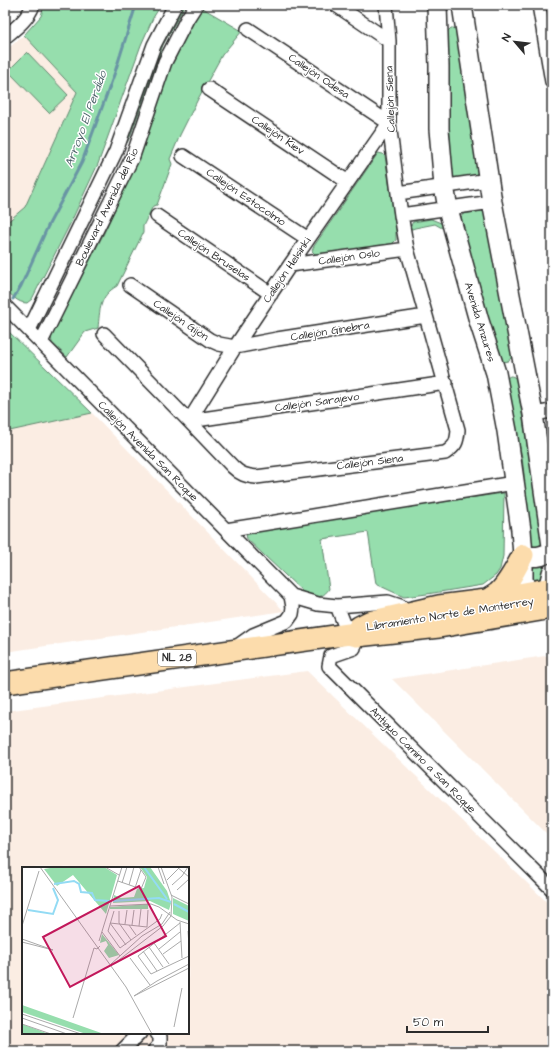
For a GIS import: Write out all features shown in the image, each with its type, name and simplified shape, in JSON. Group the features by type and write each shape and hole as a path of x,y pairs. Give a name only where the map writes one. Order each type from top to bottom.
{"main road":[{"path":"487,600 498,593 503,587 523,555"},
{"path":"352,632 369,622 438,606 547,594"},
{"name":"Libramiento Norte de Monterrey","path":"352,632 357,636 440,627 547,594"},
{"name":"Libramiento Norte de Monterrey","path":"5,683 352,632 403,620 547,594"}],"street":[{"path":"5,37 24,21 33,5"},
{"name":"Boulevard Avenida del Río","path":"29,330 116,151 154,45 175,5"},
{"name":"Boulevard Avenida del Río","path":"41,342 133,156 165,62 187,19 196,5"},
{"path":"336,5 388,41"},
{"name":"Callejón Siena","path":"104,334 233,467 240,473 247,476 256,477 445,453 453,448 458,440 458,430 407,249 398,193 389,123 386,5"},
{"path":"539,5 552,82"},
{"path":"438,14 463,12 492,202 533,414 552,546"},
{"name":"Avenida Anzures","path":"438,14 439,128 444,186 448,209 479,320 496,373 507,431 521,530 523,578 525,588 547,594"},
{"name":"Callejón Odesa","path":"248,29 389,123"},
{"name":"Callejón Kiev","path":"209,88 348,182"},
{"name":"Callejón Helsinki","path":"189,421 235,347 290,265 389,123"},
{"path":"116,151 133,156"},
{"name":"Callejón Estocolmo","path":"183,156 308,239"},
{"path":"398,193 489,180"},
{"path":"402,215 492,202"},
{"name":"Callejón Bruselas","path":"156,216 271,294"},
{"name":"Callejón Oslo","path":"290,265 407,249"},
{"name":"Callejón Gijón","path":"130,285 210,340 218,344 235,347"},
{"name":"Callejón Avenida San Roque","path":"5,306 291,596"},
{"name":"Callejón Ginebra","path":"235,347 426,316"},
{"path":"496,373 524,367"},
{"name":"Callejón Sarajevo","path":"189,421 446,383"},
{"path":"533,414 552,411"},
{"path":"226,530 514,483"},
{"path":"523,555 538,557 552,551"},
{"path":"230,650 253,636 287,621 292,614 293,607 291,596 318,604 337,606 388,602 400,606 412,613"},
{"path":"337,606 352,632"},
{"name":"Antiguo Camino a San Roque","path":"352,632 354,648 331,656 329,666 552,889"},
{"path":"122,1051 139,1034"},
{"path":"154,1051 160,1044 160,1037 158,1034"}],"shaded area":[{"path":"24,35 77,92 25,207 5,224 5,51"},
{"path":"92,413 284,611 5,652 5,432"},
{"path":"552,655 552,839 392,679"},
{"path":"307,671 552,907 552,1051 5,1051 5,711"}],"green space":[{"path":"44,5 161,5 153,18 141,45 98,164 32,299 27,303 23,303 17,300 5,289 5,224 25,207 77,92 24,35 41,16"},
{"path":"182,5 185,5 163,45 130,137 126,143 157,55 172,21"},
{"path":"199,6 242,31 222,55 180,135 170,159 172,164 157,205 153,206 143,226 143,233 117,286 107,294 104,299 100,309 98,328 85,332 67,357 52,343 51,336 104,233 134,168 149,130 170,63"},
{"path":"451,28 456,29 479,176 455,179 453,176 446,122 447,34"},
{"path":"27,52 68,95 49,113 8,71"},
{"path":"378,153 385,156 396,230 396,240 388,246 319,255 315,254 312,251 314,246"},
{"path":"481,211 486,213 488,217 512,355 510,360 506,362 498,359 460,219 463,214"},
{"path":"431,219 441,223 443,226 442,228 435,224 412,229 409,228 413,222"},
{"path":"5,328 92,413 5,432"},
{"path":"510,376 515,378 517,383 543,544 540,552 526,545 524,474 522,457 510,402 507,378"},
{"path":"504,493 503,556 500,569 496,575 483,585 427,594 404,597 376,584 368,532 322,539 329,589 322,596 312,598 303,592 247,539 246,534 248,530"},
{"path":"546,558 547,566 541,580 531,581 531,561"}],"waterway":[{"name":"Arroyo El Perdido","path":"13,299 21,286 48,226 82,162 115,72 136,5"}]}
